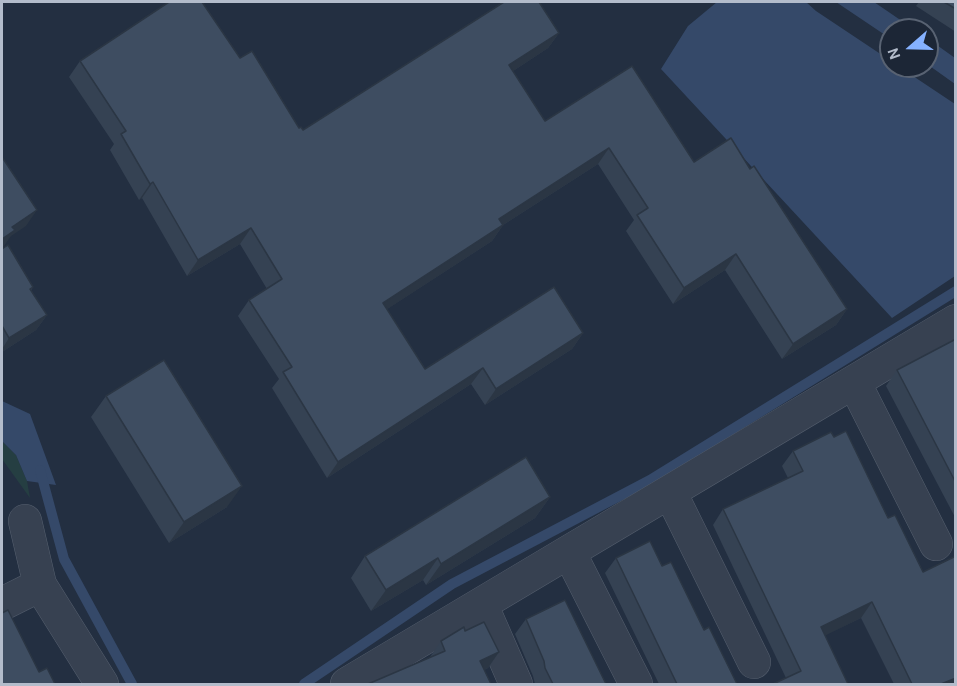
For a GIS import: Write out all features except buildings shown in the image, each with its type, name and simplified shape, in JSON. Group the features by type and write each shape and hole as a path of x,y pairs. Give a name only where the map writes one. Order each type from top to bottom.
{"street":[{"path":"347,684 956,321"},
{"path":"854,382 936,544"},
{"path":"670,492 754,662"},
{"path":"25,521 40,585 102,684"},
{"path":"569,552 636,684"},
{"path":"2,604 40,585"},
{"path":"481,604 516,684"}],"green space":[{"path":"2,441 16,455 27,481 30,498 2,459"}],"water":[{"path":"717,2 806,2 879,53 879,78 916,78 955,104 955,276 892,318 661,69 688,26"},
{"path":"836,2 874,2 897,18 879,18 879,31"},
{"path":"939,47 955,58 955,84 939,73"},
{"path":"2,401 30,414 56,485 27,481 16,455 2,441"}],"waterway":[{"path":"304,684 452,584 650,480 956,291"},
{"path":"40,470 64,559 132,684"}]}
